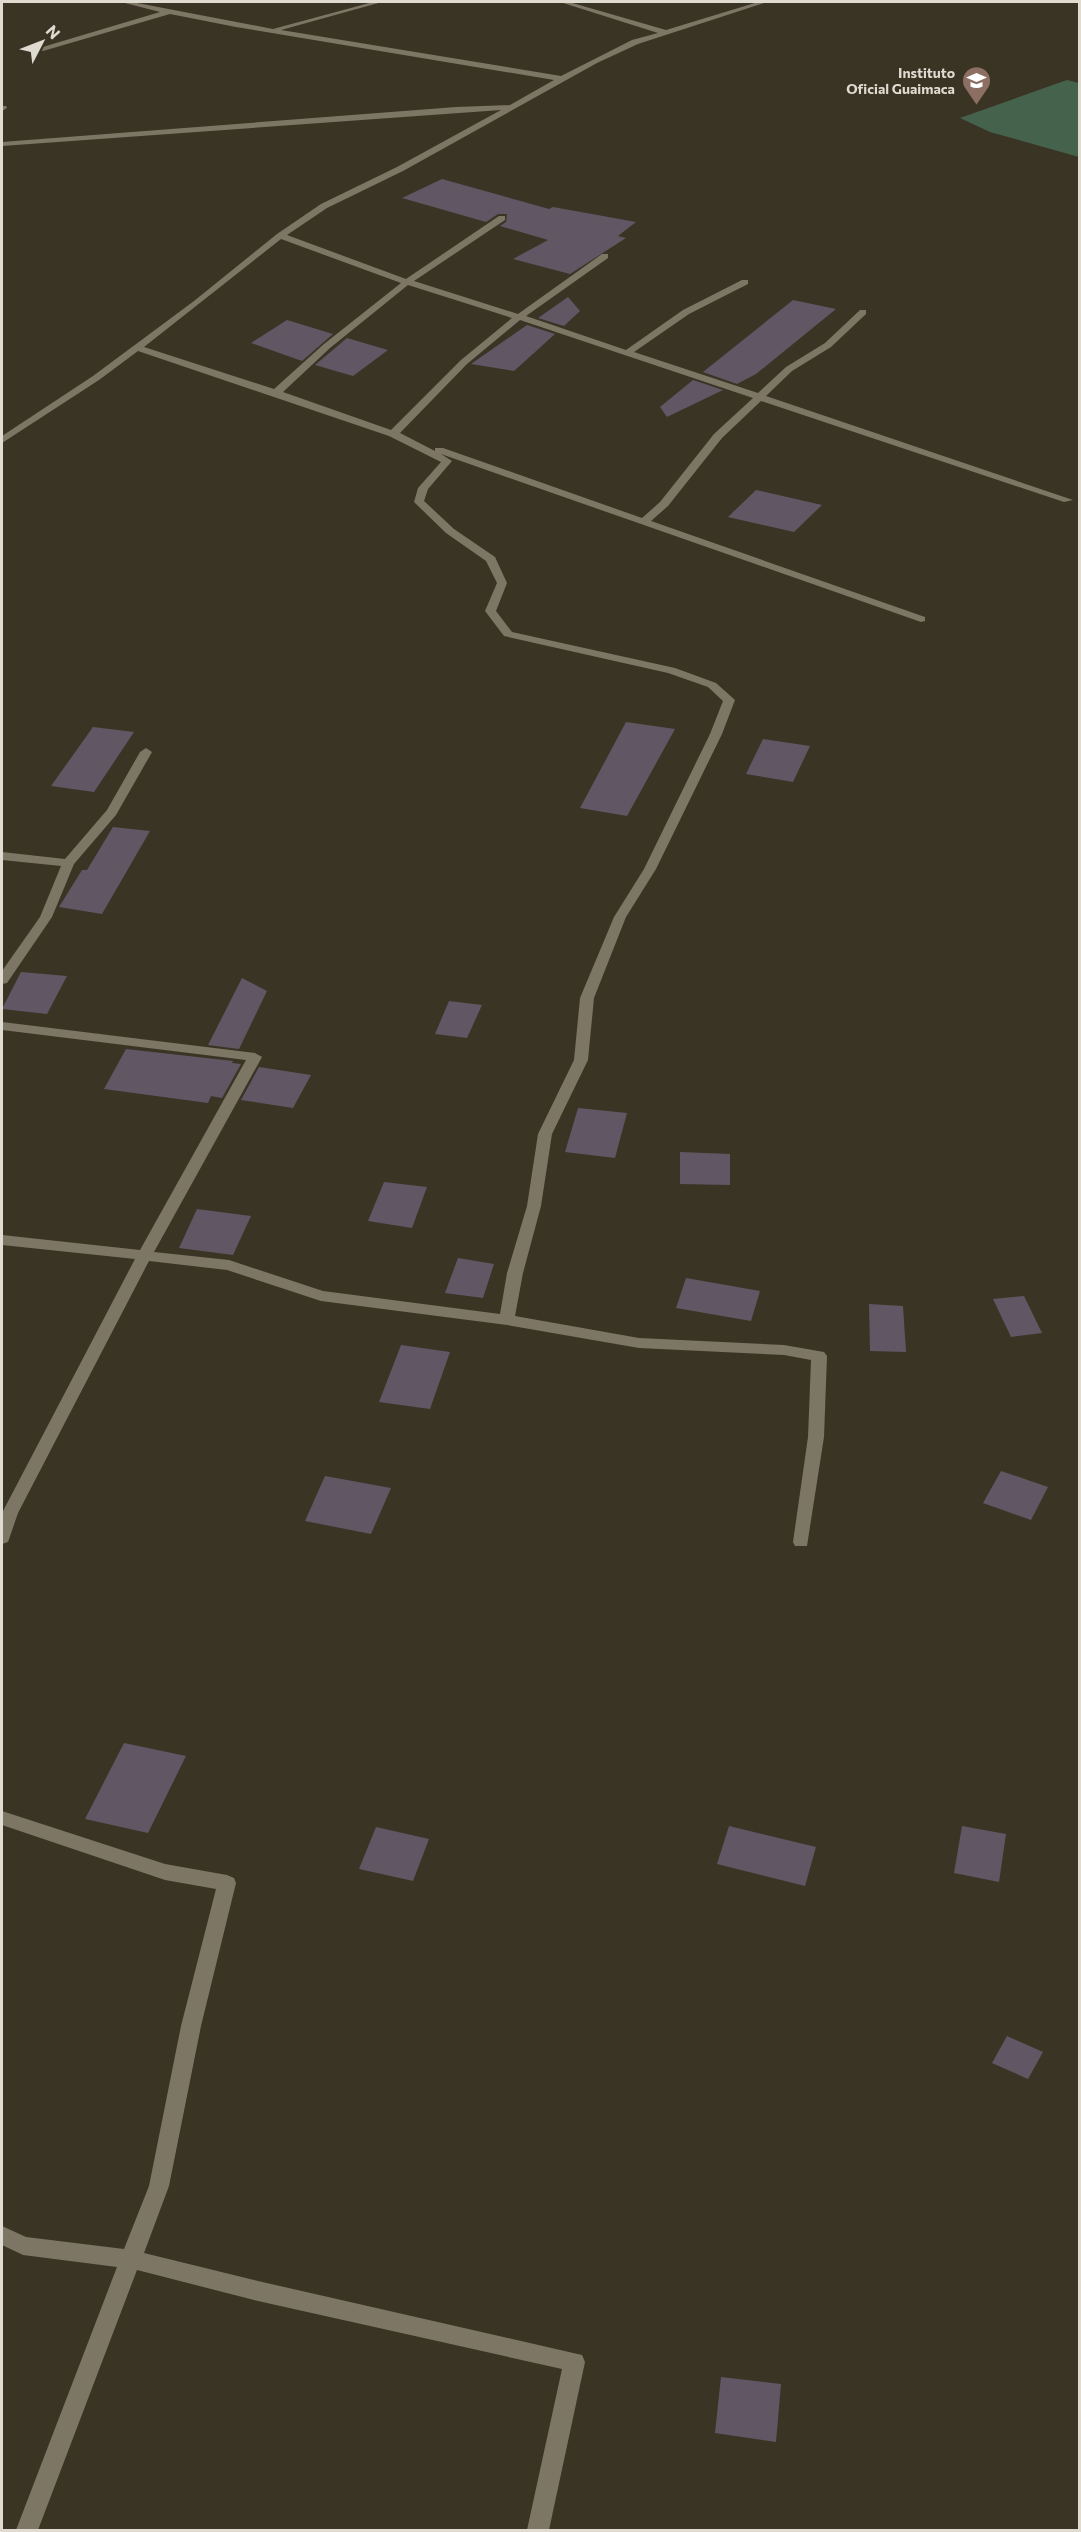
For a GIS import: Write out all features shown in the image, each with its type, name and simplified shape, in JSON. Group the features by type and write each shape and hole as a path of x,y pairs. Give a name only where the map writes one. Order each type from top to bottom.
{"street":[{"path":"124,2 271,31 562,79"},
{"path":"271,31 379,2"},
{"path":"563,2 664,32"},
{"path":"2,440 96,378 197,303 280,236 324,206 400,169 562,79 635,42 764,2"},
{"path":"40,49 170,11"},
{"path":"2,144 456,109 513,107"},
{"path":"276,393 327,346 407,282 502,218"},
{"path":"280,236 407,282 519,316 1068,500"},
{"path":"393,434 464,362 519,316 605,256"},
{"path":"627,353 686,312 745,282"},
{"path":"644,521 664,504 718,436 789,369 828,345 863,312"},
{"path":"137,348 276,393 921,618"},
{"path":"393,434 447,461 423,488 419,502 450,531 491,559 502,583 490,611 508,634 671,670 712,685 729,700 716,734 650,868 620,917 587,998 581,1060 545,1134 534,1206 515,1273 507,1320"},
{"path":"2,980 46,917 68,863 112,812 146,752"},
{"path":"2,856 68,863"},
{"path":"2,1026 255,1057 6,1510 2,1538"},
{"path":"2,1240 229,1265 321,1296 507,1320 639,1343 784,1350 819,1356 816,1437 801,1542"},
{"path":"2,1818 165,1872 227,1883 191,2026 159,2186 27,2530"},
{"path":"2,2235 22,2246 131,2259 258,2291 574,2362 538,2530"}],"green space":[{"path":"1067,80 1079,83 1079,157 990,132 960,118"}],"building":[{"path":"442,179 549,209 553,207 636,222 618,236 626,238 570,274 513,259 548,240 500,226 506,222 507,214 498,214 486,222 402,198"},
{"path":"568,297 580,311 564,326 538,318"},
{"path":"793,300 836,309 756,374 737,384 703,372"},
{"path":"287,320 333,334 302,361 251,343"},
{"path":"527,325 555,334 514,371 471,364"},
{"path":"347,338 388,350 353,376 315,365"},
{"path":"693,380 723,390 667,417 660,407"},
{"path":"756,490 822,505 794,532 728,517"},
{"path":"626,722 675,729 627,816 580,808"},
{"path":"93,727 134,732 94,792 51,786"},
{"path":"763,739 810,746 793,782 746,774"},
{"path":"113,827 150,831 102,914 59,907 82,870 87,870"},
{"path":"21,972 67,976 47,1014 2,1009"},
{"path":"242,978 267,991 239,1049 208,1045"},
{"path":"449,1001 482,1005 467,1038 435,1034"},
{"path":"126,1049 233,1061 232,1063 241,1064 222,1098 211,1096 208,1103 104,1089"},
{"path":"259,1067 311,1075 293,1108 241,1100"},
{"path":"578,1108 627,1113 615,1158 565,1152"},
{"path":"680,1152 730,1154 730,1185 680,1184"},
{"path":"384,1182 427,1187 412,1228 368,1221"},
{"path":"197,1209 251,1216 233,1255 179,1248"},
{"path":"458,1258 494,1264 483,1298 445,1293"},
{"path":"686,1278 760,1291 751,1321 676,1308"},
{"path":"1024,1296 1042,1333 1011,1337 993,1299"},
{"path":"869,1304 903,1306 906,1352 870,1351"},
{"path":"401,1345 450,1352 430,1409 379,1402"},
{"path":"1001,1471 1048,1487 1031,1520 983,1503"},
{"path":"325,1476 391,1488 371,1534 305,1521"},
{"path":"124,1743 186,1756 148,1833 85,1819"},
{"path":"729,1826 816,1847 805,1886 717,1864"},
{"path":"962,1826 1006,1834 999,1882 954,1873"},
{"path":"376,1827 429,1839 413,1881 359,1869"},
{"path":"1007,2036 1043,2052 1028,2079 992,2063"},
{"path":"721,2377 781,2384 776,2442 715,2433"}],"place":[{"name":"Instituto Oficial Guaimaca","path":"976,106"}]}
